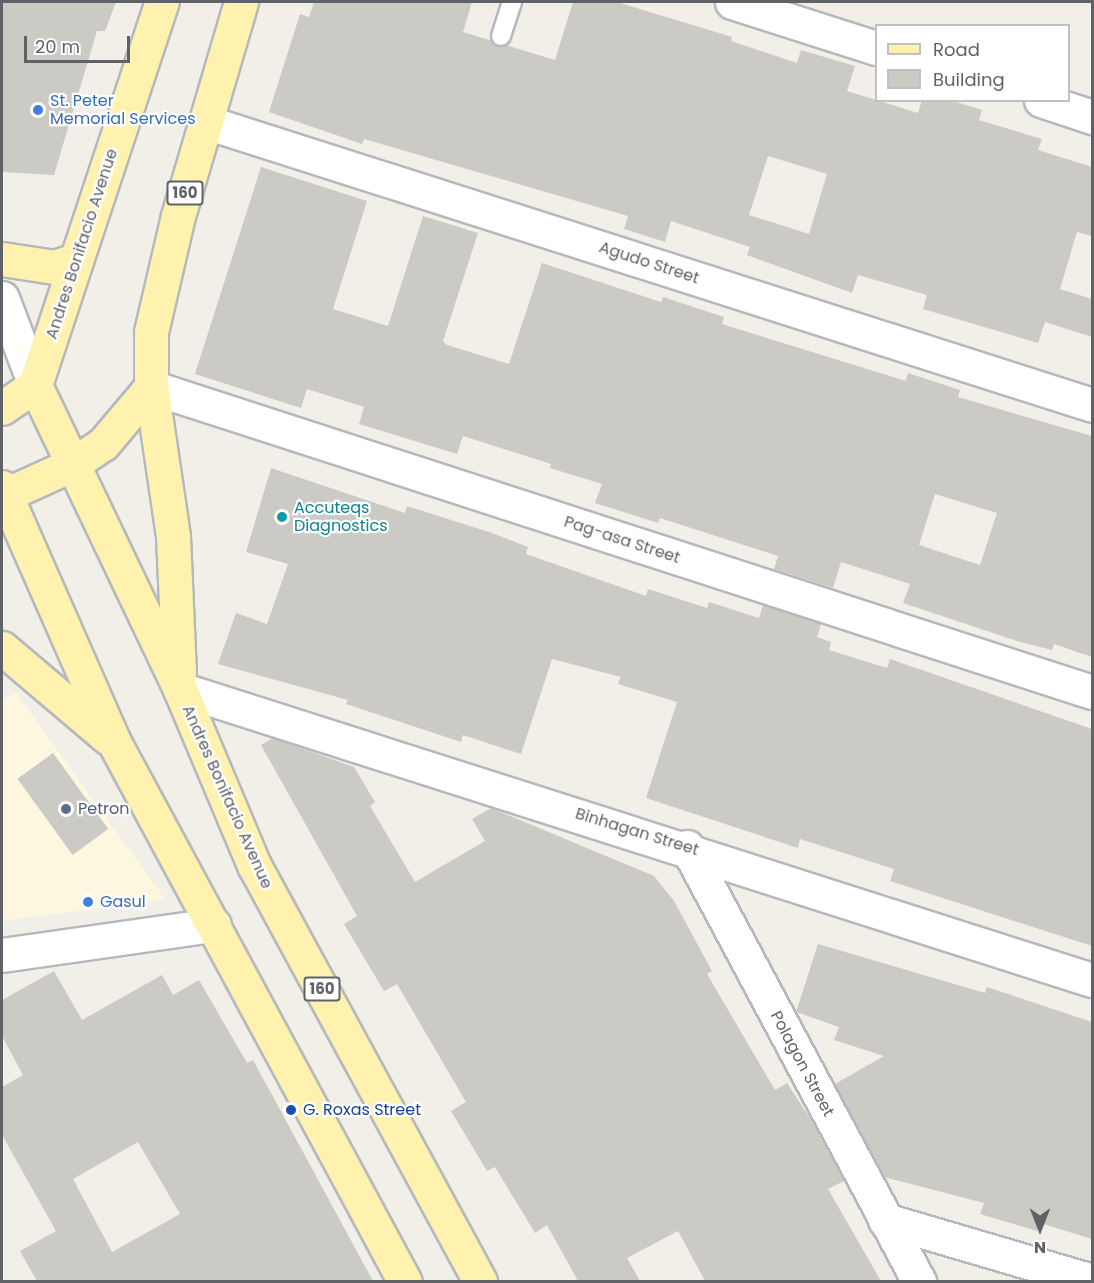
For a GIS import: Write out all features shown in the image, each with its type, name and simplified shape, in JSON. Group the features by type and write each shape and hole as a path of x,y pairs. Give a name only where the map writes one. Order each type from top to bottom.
{"main road":[{"name":"Andres Bonifacio Avenue","path":"162,2 35,385 180,689 254,865 480,1281"},
{"name":"160","path":"151,387 151,332 206,122 241,2"},
{"path":"2,260 55,267 77,259"},
{"path":"2,408 35,385"},
{"path":"151,387 103,444 73,464 3,493 114,742 405,1281"},
{"path":"151,387 173,536 180,689"},
{"path":"2,648 114,742"}],"street":[{"path":"732,2 875,48"},
{"path":"1047,102 1092,117"},
{"name":"Agudo Street","path":"206,122 1092,405"},
{"path":"2,298 35,385"},
{"name":"Pag-asa Street","path":"151,387 1092,692"},
{"name":"Binhagan Street","path":"180,689 687,847 1092,980"},
{"name":"Polagon Street","path":"687,847 919,1281"},
{"path":"2,955 214,925"},
{"path":"885,1220 1092,1281"}],"lane":[{"path":"501,36 512,2"}],"shaded area":[{"path":"16,693 165,899 2,921 2,700"}],"building":[{"name":"St. Peter Memorial Services","path":"2,2 116,2 105,31 97,31 54,175 2,172"},
{"path":"314,2 472,2 463,32 555,60 573,2 617,2 732,37 731,41 797,63 801,50 855,66 847,91 875,100 875,102 882,102 918,113 921,102 956,102 982,110 979,120 1042,139 1038,150 1092,167 1092,236 1077,232 1060,289 1092,299 1092,337 1045,322 1038,343 923,309 927,295 858,275 852,293 747,255 750,247 671,221 665,242 624,229 628,216 364,139 362,144 269,112 300,14 309,17","holes":["768,156 827,174 809,234 749,215"]},
{"path":"261,167 367,201 333,309 388,326 423,216 478,233 443,341 447,345 509,364 542,263 661,302 663,297 724,317 722,324 906,381 908,373 960,390 958,397 1092,436 1092,657 1054,644 1052,650 1017,641 903,603 910,584 841,562 833,588 774,569 778,556 660,518 658,523 595,503 602,484 550,468 551,464 463,436 457,454 359,424 364,407 307,389 301,408 195,374","holes":["935,494 997,513 980,565 919,545"]},
{"path":"271,468 405,513 407,506 492,533 528,547 526,554 646,596 648,589 707,608 709,602 759,618 763,605 821,624 817,637 831,642 829,650 887,668 890,659 1092,729 1092,946 890,881 894,869 800,839 798,848 646,798 677,702 618,684 621,677 552,659 521,754 463,735 461,742 346,704 348,700 218,664 236,613 267,624 288,564 246,552"},
{"path":"273,738 354,767 375,802 370,806 415,882 485,841 472,819 491,808 654,876 674,901 712,971 707,974 775,1090 787,1083 810,1118 844,1181 828,1189 881,1281 705,1281 678,1231 627,1258 640,1281 578,1281 547,1225 535,1233 495,1167 487,1171 451,1111 466,1102 397,984 384,991 344,924 357,916 261,745"},
{"name":"Petron","path":"53,753 108,829 73,855 17,779"},
{"path":"818,944 985,993 987,987 1092,1022 1092,1239 1040,1223 1037,1231 980,1214 984,1203 884,1177 835,1084 884,1056 834,1040 839,1027 796,1012"},
{"path":"54,971 82,1020 162,975 173,995 199,980 247,1063 253,1060 373,1281 37,1281 20,1251 56,1231 2,1135 2,1087 23,1075 2,1036 2,1000","holes":["138,1142 180,1214 112,1252 73,1179"]}],"place":[{"name":"St. Peter Memorial Services","path":"38,110"},
{"name":"Accuteqs Diagnostics","path":"282,517"},
{"name":"Petron","path":"66,809"},
{"name":"Gasul","path":"88,902"},
{"name":"G. Roxas Street","path":"291,1110"}]}
